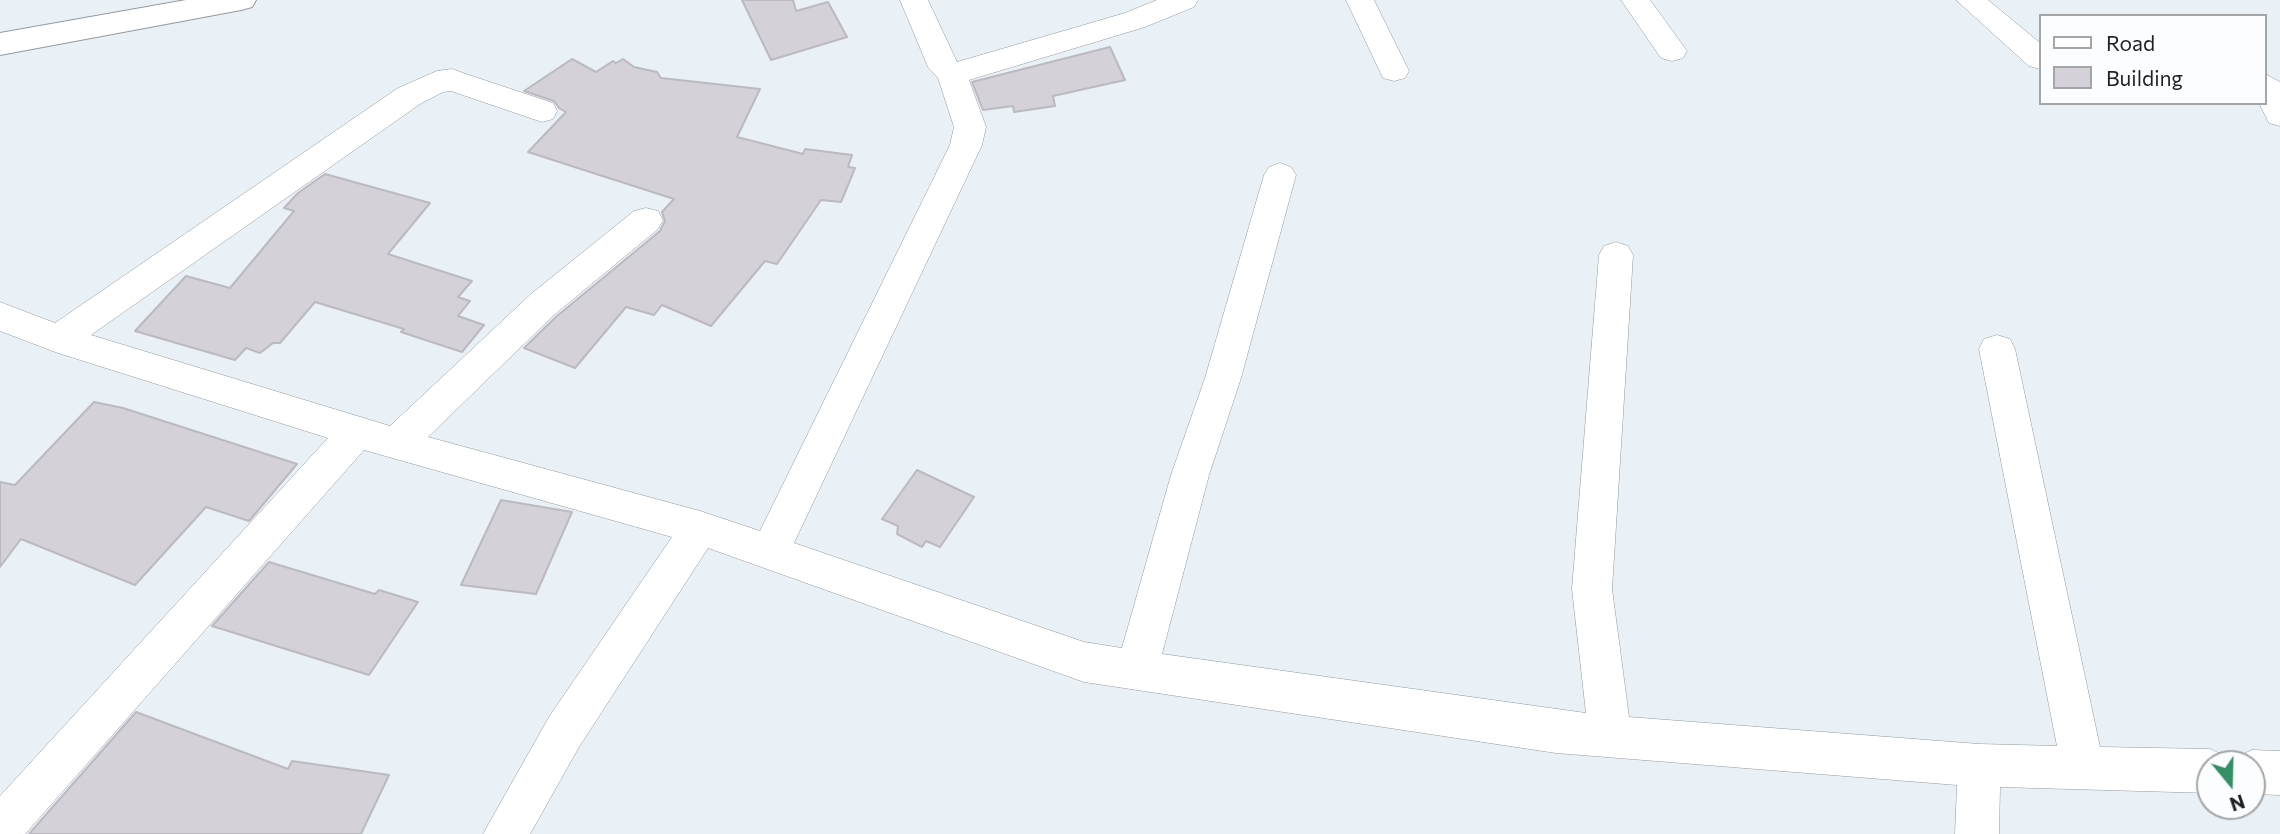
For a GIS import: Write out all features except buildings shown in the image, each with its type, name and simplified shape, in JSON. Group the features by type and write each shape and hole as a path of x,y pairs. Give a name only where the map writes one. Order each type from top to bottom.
{"street":[{"path":"0,44 120,25 241,0"},
{"path":"914,0 943,67 951,72 960,72 1135,20 1184,0"},
{"path":"1360,0 1394,71"},
{"path":"1635,0 1672,51"},
{"path":"1970,0 2038,58"},
{"path":"769,554 966,145 970,127 951,72"},
{"path":"58,339 409,96 437,82 452,80 542,111"},
{"path":"2267,86 2280,116"},
{"path":"1137,669 1190,475 1223,378 1280,175"},
{"path":"396,444 543,304 646,220"},
{"path":"1609,736 1592,589 1616,255"},
{"path":"0,316 58,339 396,444 700,528 1084,662 1556,732 1979,765 2196,771"},
{"path":"1997,349 2083,767"},
{"path":"0,829 358,432"},
{"path":"505,834 564,732 700,528"},
{"path":"1977,834 1979,765"}]}
